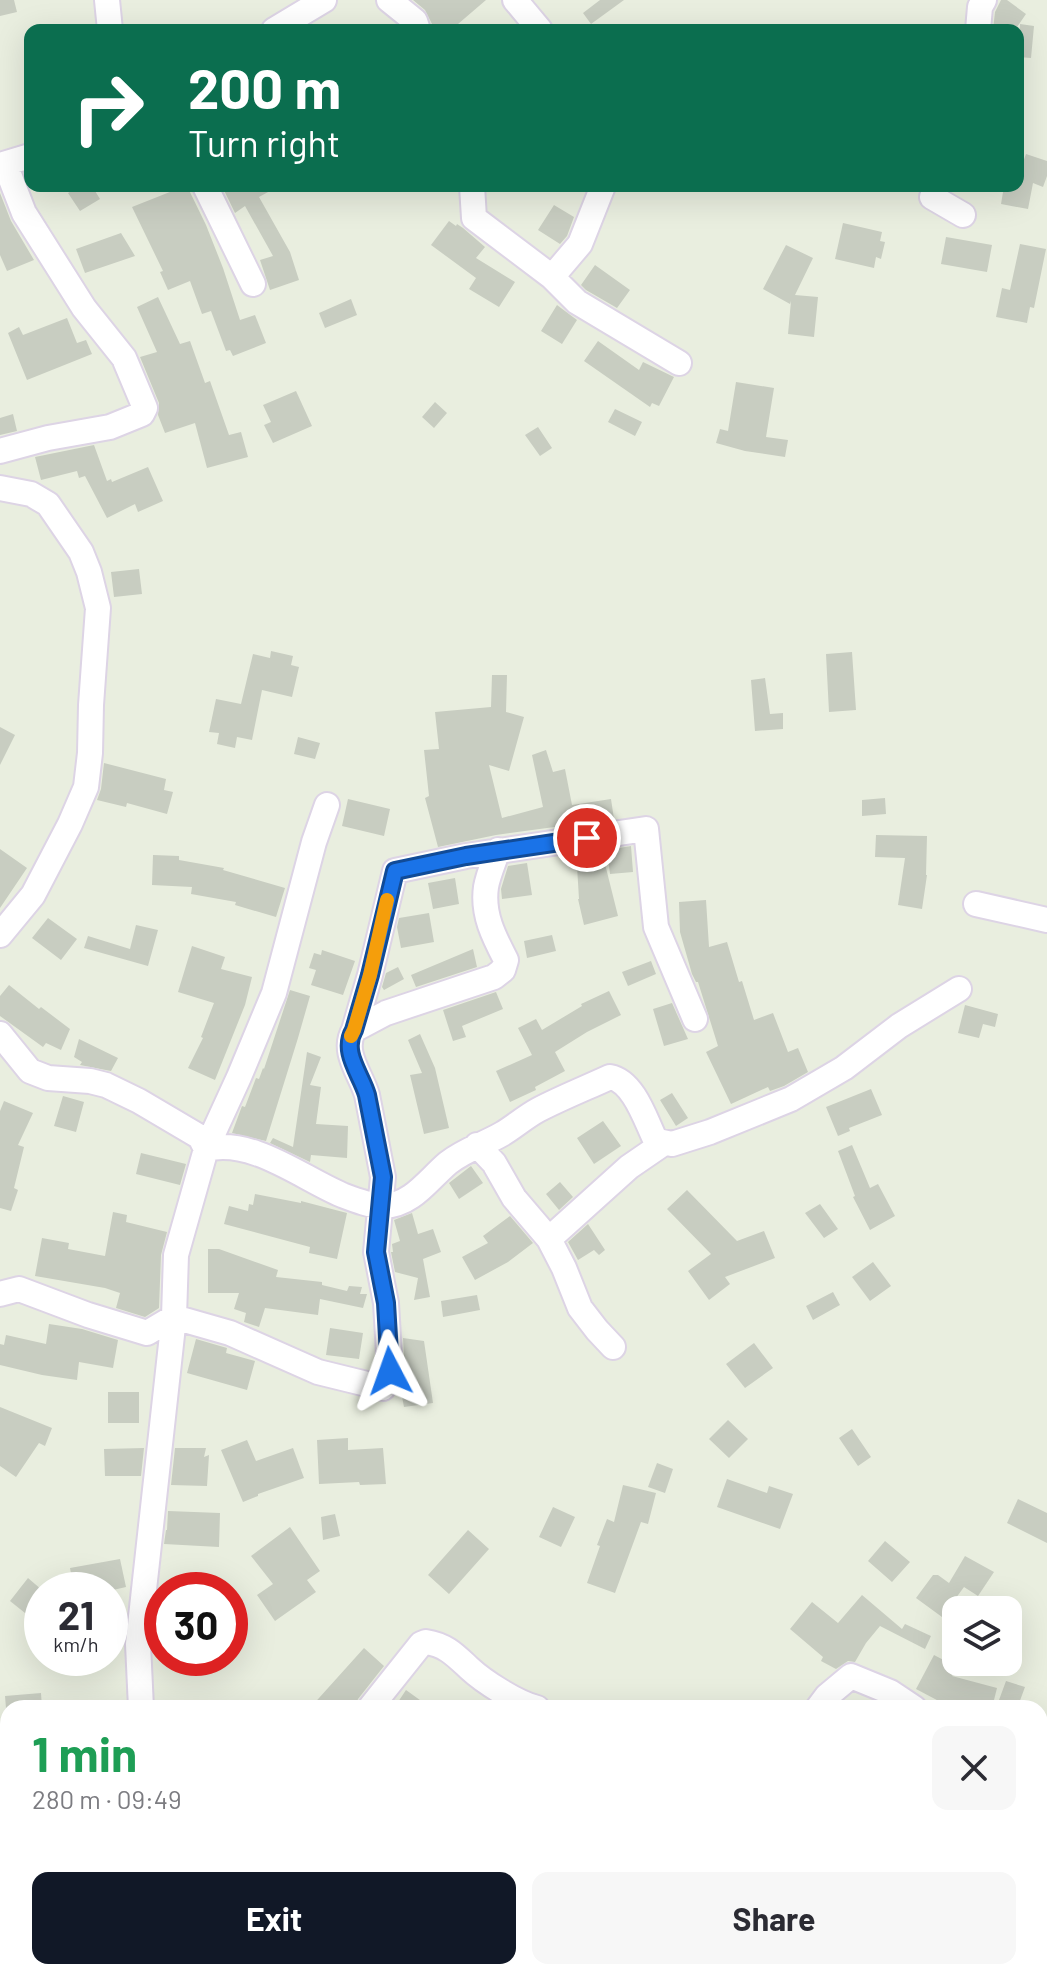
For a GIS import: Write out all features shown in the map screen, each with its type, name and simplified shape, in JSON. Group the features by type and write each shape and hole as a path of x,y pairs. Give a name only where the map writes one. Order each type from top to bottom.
{"street":[{"path":"107,0 109,24"},
{"path":"284,24 324,0"},
{"path":"389,0 416,24"},
{"path":"515,0 535,24"},
{"path":"979,24 984,0"},
{"path":"0,451 48,438 110,427 142,414 145,408 124,358 84,308 24,213 3,164 24,158"},
{"path":"208,192 253,284"},
{"path":"472,192 474,218 552,277 577,302 679,363"},
{"path":"552,277 580,244 601,192"},
{"path":"934,192 932,197 963,215"},
{"path":"0,488 31,494 48,504 81,552 98,608 86,787 33,895 0,935"},
{"path":"141,1700 138,1644 174,1317 176,1255 206,1149 274,993 314,842 327,805"},
{"path":"0,1294 19,1289 147,1333 174,1317 230,1333 318,1372 383,1388 390,1371 386,1303 376,1252 383,1177 367,1095 349,1049 349,1038 370,975 395,871 498,850 646,829 656,927 695,1019"},
{"path":"354,1030 386,1013 494,977 503,970 506,960 490,929 485,903 486,886 498,850"},
{"path":"976,904 1047,920"},
{"path":"206,1149 220,1146 254,1151 351,1199 381,1206 400,1203 415,1194 464,1150 499,1136 537,1111 610,1077 619,1079 636,1098 654,1137 664,1143 672,1144 710,1132 791,1099 844,1068 899,1026 959,989"},
{"path":"0,1034 30,1071 48,1078 106,1085 200,1137 206,1149"},
{"path":"549,1239 629,1167 664,1143"},
{"path":"477,1145 494,1163 514,1198 549,1239 580,1308 613,1347"},
{"path":"376,1700 421,1644 426,1642 449,1649 515,1700"},
{"path":"824,1700 851,1676 902,1700"}],"building":[{"path":"0,0 14,0 17,12 0,16"},
{"path":"413,0 486,0 458,24 432,24 425,10"},
{"path":"600,0 624,0 591,24 583,13"},
{"path":"1001,0 1007,0 1026,14 1019,24 994,24"},
{"path":"1024,25 1034,26 1031,58 1024,57"},
{"path":"1026,154 1047,161 1043,187 1033,183 1028,209 1001,204 1003,192 1024,192"},
{"path":"96,192 100,199 80,211 68,193"},
{"path":"170,192 190,192 223,268 240,320 255,315 266,343 233,356 230,350 226,351 211,311 202,314 190,281 168,290 160,272 163,271 132,207"},
{"path":"225,192 268,192 259,197 290,252 299,280 270,290 260,260 273,256 245,206 235,213"},
{"path":"0,193 11,221 34,260 7,271 0,255"},
{"path":"554,205 574,217 567,236 560,244 538,230"},
{"path":"449,221 463,228 485,247 476,258 515,282 499,307 469,289 476,278 431,245"},
{"path":"843,223 882,232 880,241 885,242 881,259 876,257 874,268 835,259"},
{"path":"121,233 135,256 85,273 76,249"},
{"path":"946,237 992,245 987,272 941,264"},
{"path":"1020,244 1046,249 1034,308 1030,307 1027,323 996,317 1002,288 1010,290"},
{"path":"786,245 813,258 795,295 818,297 814,337 788,334 791,301 790,304 763,289"},
{"path":"595,265 630,290 617,308 581,285"},
{"path":"158,297 180,344 190,341 205,383 210,381 229,435 241,432 248,457 207,468 195,423 165,433 158,415 159,403 140,357 157,352 137,307"},
{"path":"351,299 357,315 325,328 319,313"},
{"path":"557,305 577,320 562,344 541,331"},
{"path":"67,318 77,343 86,340 92,354 27,380 8,333 19,327 23,335"},
{"path":"598,341 639,370 643,362 674,377 659,406 652,403 650,407 584,361"},
{"path":"736,382 774,388 766,437 788,440 785,457 716,443 720,429 728,431"},
{"path":"296,391 312,426 273,443 264,425 271,422 263,405"},
{"path":"435,402 447,413 434,428 422,417"},
{"path":"615,409 642,422 635,436 608,422"},
{"path":"13,414 17,431 0,435 0,418"},
{"path":"538,427 552,448 540,456 525,435"},
{"path":"94,445 107,481 111,479 112,482 148,467 163,501 138,512 135,504 107,518 85,476 79,478 77,471 41,480 35,457"},
{"path":"139,569 142,594 114,597 111,572"},
{"path":"271,651 293,656 291,665 299,667 292,697 262,690 252,740 237,737 235,748 217,744 219,733 209,732 216,699 241,704 253,654 270,658"},
{"path":"852,652 856,710 829,712 826,654"},
{"path":"492,675 507,675 506,712 524,717 509,771 489,765 502,818 543,807 532,755 546,750 553,772 565,769 572,805 611,799 614,819 496,835 438,847 425,798 429,796 424,750 439,749 435,712 491,707"},
{"path":"765,678 770,714 783,713 783,729 755,731 751,680"},
{"path":"0,727 15,735 0,765"},
{"path":"298,737 320,743 315,759 294,754"},
{"path":"104,763 166,779 164,790 173,792 167,814 127,803 126,807 97,800"},
{"path":"885,798 886,814 862,816 862,800"},
{"path":"348,799 390,809 384,836 342,826"},
{"path":"876,835 927,836 927,875 922,909 898,905 905,858 875,857"},
{"path":"631,846 633,872 610,874 607,850"},
{"path":"0,849 27,868 0,908"},
{"path":"153,855 179,856 179,860 224,868 285,888 276,917 235,905 236,902 191,894 192,887 152,885"},
{"path":"527,863 532,895 502,899 501,889 508,866"},
{"path":"605,864 618,916 584,925 578,899 577,866"},
{"path":"455,878 459,904 433,909 428,883"},
{"path":"706,900 709,947 727,942 754,1020 773,1013 788,1052 798,1048 808,1072 784,1086 770,1091 768,1087 731,1104 706,1052 718,1046 680,932 679,902"},
{"path":"429,913 434,942 401,948 397,927 399,918"},
{"path":"48,918 77,939 61,960 32,938"},
{"path":"136,925 158,930 148,966 84,948 88,936 130,949"},
{"path":"552,935 556,951 527,958 524,941"},
{"path":"192,946 225,957 221,969 252,977 245,1005 215,1080 188,1068 203,1038 214,1003 178,992"},
{"path":"473,949 477,967 416,987 411,975"},
{"path":"322,950 355,961 343,995 311,985 316,970 309,968 314,953 321,955"},
{"path":"651,961 656,974 628,986 622,972"},
{"path":"398,967 404,979 384,990 386,973"},
{"path":"9,985 70,1029 61,1050 46,1043 43,1047 0,1016 0,996"},
{"path":"290,990 310,996 266,1141 232,1133 256,1078 259,1079 264,1069"},
{"path":"609,991 621,1015 555,1052 565,1071 510,1102 496,1071 532,1055 518,1028 536,1019 542,1030 581,1004"},
{"path":"496,992 503,1009 462,1026 466,1037 453,1041 443,1010"},
{"path":"672,1003 688,1039 664,1046 653,1009"},
{"path":"965,1005 998,1014 995,1027 983,1024 979,1038 958,1033"},
{"path":"420,1034 435,1068 449,1128 424,1134 410,1075 422,1073 408,1040"},
{"path":"79,1039 118,1058 111,1071 80,1065 82,1062 74,1057"},
{"path":"307,1052 321,1057 310,1085 321,1087 316,1124 348,1126 347,1158 311,1155 310,1162 270,1143 273,1138 293,1147"},
{"path":"871,1089 882,1115 849,1128 850,1131 838,1136 826,1107"},
{"path":"672,1093 688,1118 676,1126 660,1100"},
{"path":"63,1096 84,1102 76,1132 54,1126"},
{"path":"4,1101 33,1113 18,1145 24,1147 14,1188 18,1190 11,1211 0,1208 0,1111"},
{"path":"603,1121 621,1146 594,1164 577,1138"},
{"path":"852,1145 870,1188 878,1184 895,1216 870,1230 853,1197 838,1151"},
{"path":"141,1153 186,1164 180,1185 136,1174"},
{"path":"471,1166 483,1183 459,1199 449,1183"},
{"path":"560,1182 573,1197 559,1210 546,1194"},
{"path":"687,1190 737,1241 764,1231 775,1258 725,1277 730,1284 709,1300 688,1271 711,1254 667,1209"},
{"path":"255,1194 301,1201 347,1213 337,1259 309,1253 310,1247 224,1224 229,1206 248,1211"},
{"path":"820,1204 838,1229 824,1238 805,1213"},
{"path":"113,1212 127,1215 126,1222 167,1232 161,1255 159,1308 145,1317 116,1308 120,1293 35,1276 42,1238 69,1243 68,1249 105,1256"},
{"path":"412,1213 418,1234 433,1229 441,1252 423,1259 430,1297 414,1300 418,1278 395,1272 391,1252 392,1244 400,1241 394,1220"},
{"path":"510,1216 533,1243 508,1262 475,1280 462,1257 488,1243 483,1236"},
{"path":"588,1224 605,1250 599,1255 594,1250 578,1260 568,1242"},
{"path":"208,1249 219,1249 278,1270 276,1277 322,1282 322,1285 347,1291 349,1286 362,1287 360,1294 367,1294 363,1308 320,1299 318,1315 265,1308 259,1327 244,1322 246,1313 234,1309 239,1293 208,1293"},
{"path":"873,1262 891,1286 870,1301 852,1277"},
{"path":"833,1292 840,1305 813,1320 806,1306"},
{"path":"477,1295 480,1310 443,1317 441,1301"},
{"path":"49,1324 82,1329 118,1340 113,1368 79,1362 77,1380 0,1365 0,1344 4,1345 6,1335 46,1344"},
{"path":"330,1328 363,1333 359,1359 326,1355"},
{"path":"403,1338 424,1341 433,1403 404,1407 400,1386 405,1371"},
{"path":"196,1339 227,1348 226,1353 255,1361 247,1390 187,1373"},
{"path":"754,1343 773,1368 745,1388 726,1364"},
{"path":"108,1392 139,1392 139,1423 108,1423"},
{"path":"0,1407 52,1428 45,1446 39,1443 16,1477 0,1466"},
{"path":"728,1420 748,1439 729,1458 709,1439"},
{"path":"852,1429 871,1457 858,1466 839,1438"},
{"path":"348,1438 348,1450 383,1448 386,1484 319,1484 317,1440"},
{"path":"247,1440 256,1461 293,1448 304,1478 243,1502 221,1450"},
{"path":"144,1448 141,1476 105,1476 104,1449"},
{"path":"175,1448 206,1448 204,1457 209,1455 207,1486 171,1485"},
{"path":"657,1463 673,1469 665,1493 648,1487"},
{"path":"727,1479 767,1493 769,1486 793,1494 780,1529 717,1507"},
{"path":"623,1485 656,1493 648,1524 641,1522 615,1593 587,1583 607,1519 614,1522"},
{"path":"1018,1499 1047,1513 1047,1543 1007,1523"},
{"path":"553,1507 575,1517 561,1547 539,1537"},
{"path":"168,1511 220,1513 219,1547 164,1544"},
{"path":"335,1514 340,1536 323,1540 321,1517"},
{"path":"290,1527 320,1571 307,1580 316,1592 275,1621 257,1595 273,1584 251,1556"},
{"path":"468,1530 489,1549 449,1594 428,1575"},
{"path":"885,1541 910,1562 892,1582 868,1561"},
{"path":"965,1556 994,1572 978,1596 964,1587 957,1596 942,1596 942,1617 916,1598 933,1575 949,1583"},
{"path":"120,1559 123,1572 71,1572 70,1568"},
{"path":"24,1583 24,1612 10,1601"},
{"path":"862,1595 902,1629 905,1624 931,1636 925,1649 880,1626 855,1662 848,1661 836,1669 821,1661 823,1657 790,1629 812,1602 838,1623"},
{"path":"364,1648 384,1666 358,1700 317,1700"},
{"path":"934,1655 942,1659 942,1676 997,1688 994,1700 937,1700 916,1689"},
{"path":"1006,1681 1025,1687 1020,1700 999,1700"},
{"path":"406,1690 420,1700 399,1700"},
{"path":"41,1693 41,1700 5,1700 5,1696"}],"slow traffic":[{"path":"351,1036 370,975 387,900"}],"route":[{"path":"390,1371 386,1303 376,1252 383,1177 367,1095 349,1049 349,1038 370,975 395,871 466,856 587,838"}]}
